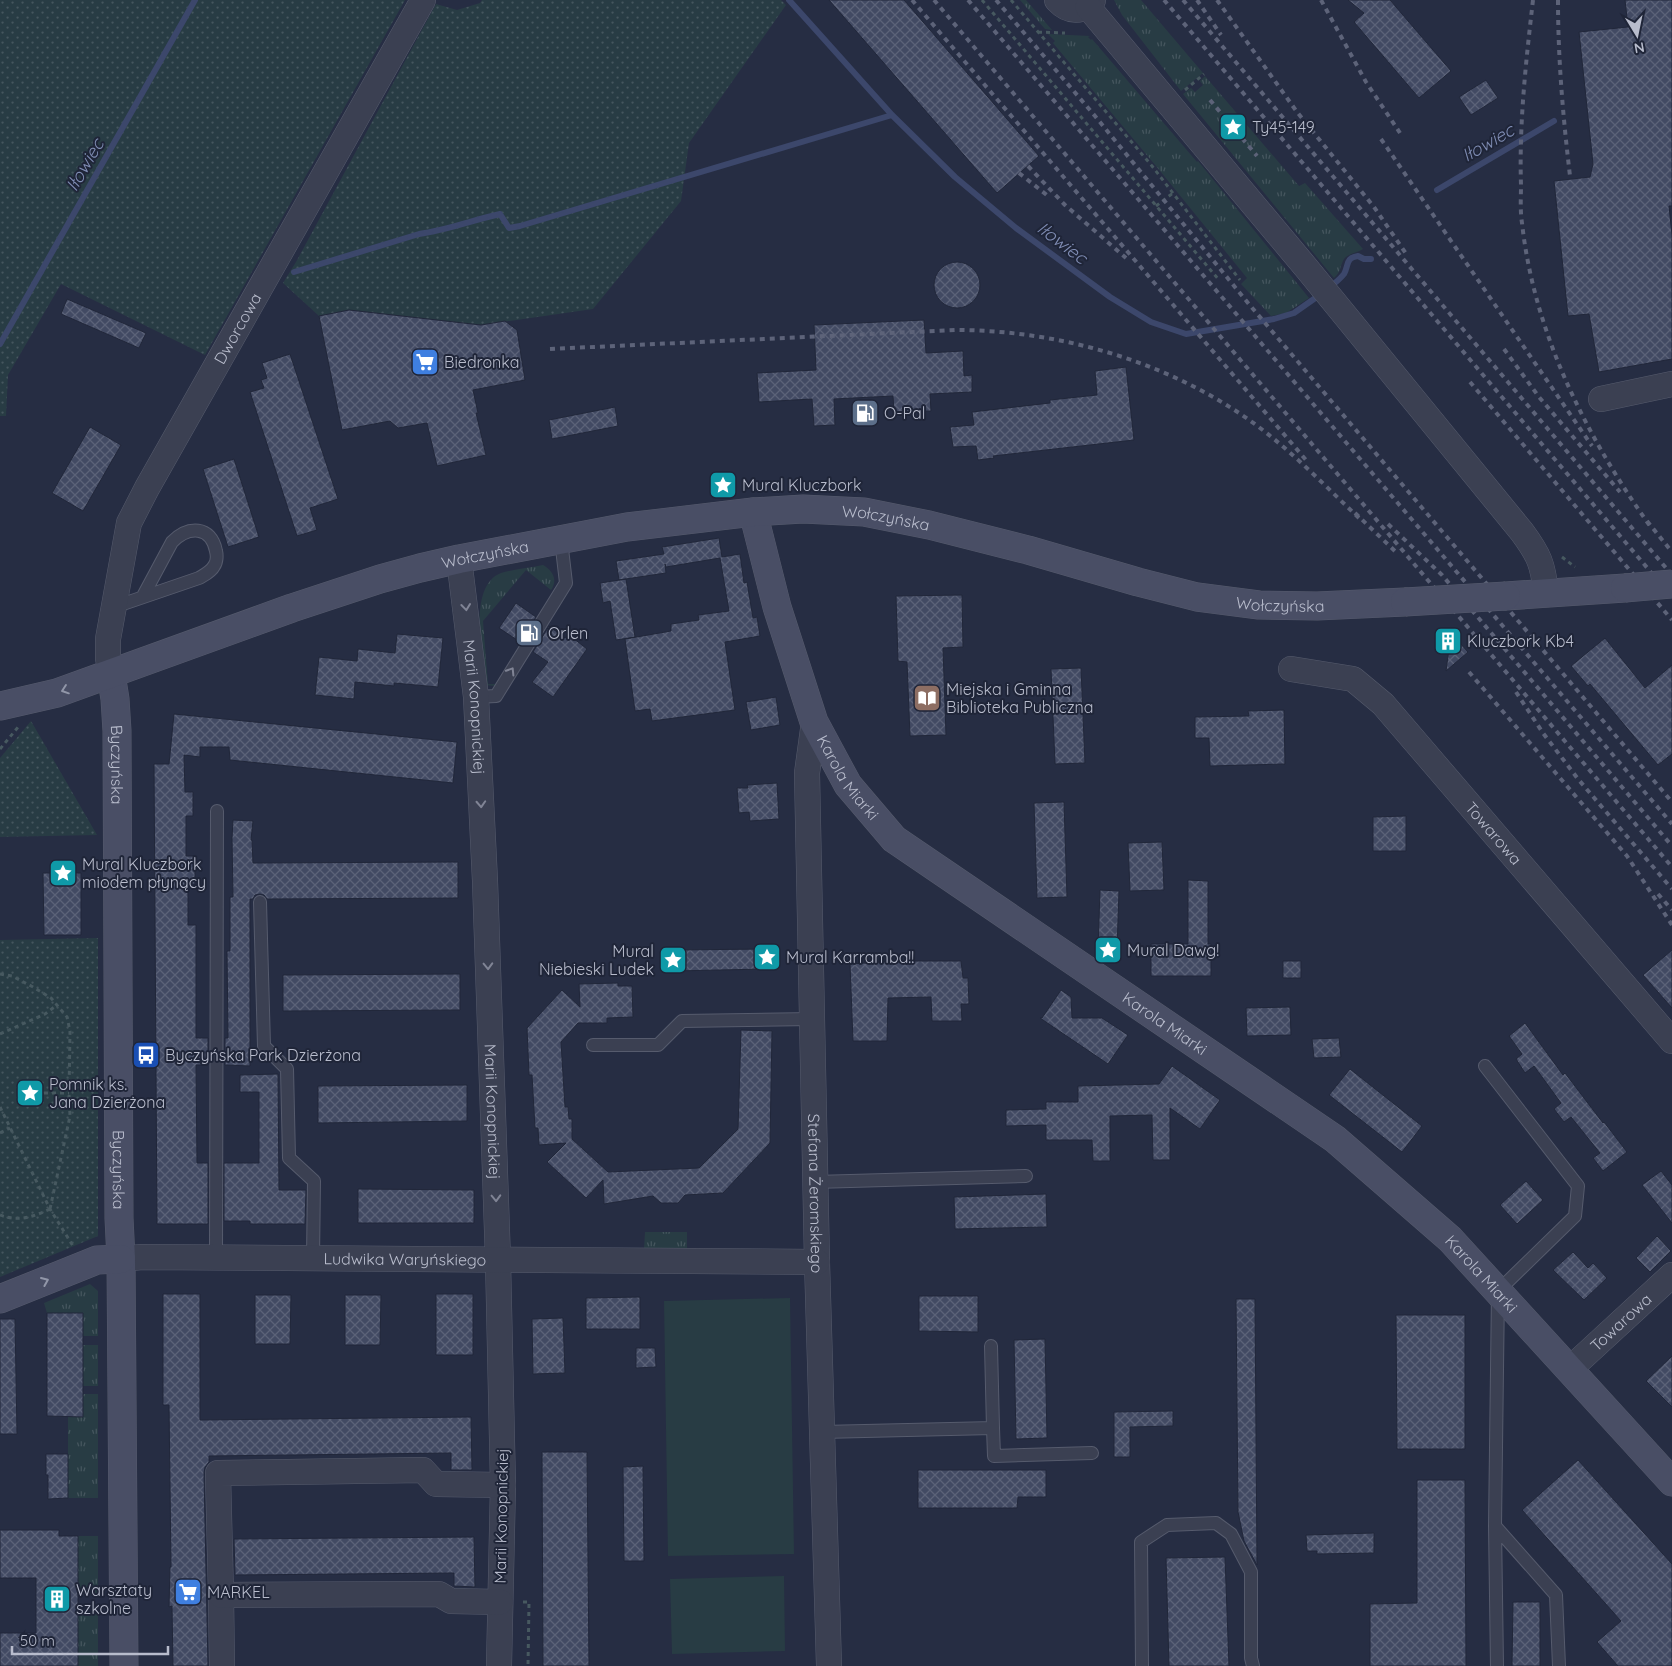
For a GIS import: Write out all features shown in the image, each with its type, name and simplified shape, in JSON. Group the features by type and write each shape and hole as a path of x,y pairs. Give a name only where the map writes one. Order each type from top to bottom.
{"street":[{"name":"Dworcowa","path":"111,674 108,658 108,639 113,602 129,523 423,0"},
{"path":"1057,0 1067,9 1074,11 1091,4 1522,532 1537,552 1542,565 1546,593"},
{"path":"1601,399 1672,384"},
{"name":"Wołczyńska","path":"0,706 57,693 327,596 380,579 459,559 627,528 753,512 803,509 864,512 929,525 1028,550 1138,582 1197,596 1259,604 1317,606 1405,602 1672,584"},
{"name":"Karola Miarki","path":"753,512 777,607 814,722 848,785 894,839 1335,1139 1450,1239 1672,1482"},
{"name":"Marii Konopnickiej","path":"459,559 476,698 485,881 498,1260 503,1485 499,1666"},
{"name":"Towarowa","path":"1290,669 1353,680 1383,704 1672,1041"},
{"name":"Byczyńska","path":"111,674 117,730 119,1208 122,1259 124,1666"},
{"name":"Stefana Żeromskiego","path":"814,722 807,773 815,1182 828,1666"},
{"name":"Ludwika Waryńskiego","path":"0,1299 96,1260 142,1257 817,1262"},
{"name":"Towarowa","path":"1570,1369 1672,1275"},
{"path":"222,1666 218,1472 423,1470 436,1484 503,1485"},
{"path":"221,1595 439,1594 451,1601 500,1602"}],"lane":[{"path":"113,602 123,604 199,578 208,573 214,567 216,561 216,553 211,538 206,533 194,530 185,532 177,537 172,542 143,596"},
{"path":"476,698 496,696 566,583 561,540"},
{"path":"216,1258 217,811"},
{"path":"260,902 264,1046 287,1069 289,1158 314,1181 314,1258"},
{"path":"593,1045 658,1045 682,1021 812,1020"},
{"path":"1485,1066 1578,1186 1575,1216 1498,1291 1495,1526 1497,1666"},
{"path":"815,1182 1026,1176"},
{"path":"991,1346 994,1456 1092,1453"},
{"path":"822,1432 993,1428"},
{"path":"1142,1666 1141,1542 1167,1525 1216,1524 1231,1534 1251,1572 1251,1658 1253,1666"},
{"path":"1495,1526 1556,1595 1559,1666"}],"path":[{"path":"982,0 1219,280"},
{"path":"1012,0 1173,193 1240,280"},
{"path":"1179,95 1204,74"},
{"path":"1156,206 1173,193"},
{"path":"1560,554 1574,567 1581,570"},
{"path":"0,749 20,724"},
{"path":"0,974 12,976 51,998 66,1017 70,1031 70,1116 50,1210"},
{"path":"0,1034 45,1014 57,1005"},
{"path":"36,1093 69,1093"},
{"path":"0,1107 50,1210 76,1250"},
{"path":"0,1133 10,1128"},
{"path":"0,1215 17,1219 36,1216 50,1210"}],"green space":[{"path":"0,0 405,0 205,355 61,284 8,375 6,416 0,416"},
{"path":"482,0 781,0 786,5 689,143 681,201 593,309 481,325 349,310 319,316 283,283 436,4 457,10 480,3"},
{"path":"1020,0 1026,0 1052,30 1045,29"},
{"path":"1114,0 1141,0 1203,73 1181,91 1122,15"},
{"path":"1048,34 1090,36 1088,37 1092,39 1198,161 1309,298 1286,313 1271,316 1241,284 1247,278 1053,43 1055,41"},
{"path":"1205,76 1299,186 1305,183 1363,249 1348,255 1344,259 1334,278 1183,94 1191,88 1195,92 1203,85 1200,81"},
{"path":"543,565 549,570 554,579 551,590 526,570 483,621 488,684 496,684 495,686 485,685 480,641 480,607 484,592 490,580 501,573"},
{"path":"31,721 97,835 0,837 0,758"},
{"path":"98,938 98,1236 0,1277 0,940"},
{"path":"645,1232 687,1232 687,1249 644,1249"},
{"path":"90,1284 98,1291 98,1336 83,1336 47,1313 44,1303"},
{"path":"790,1298 794,1554 668,1556 664,1301"},
{"path":"83,1345 98,1345 98,1386 83,1386"},
{"path":"83,1394 98,1394 98,1498 68,1498 68,1417 83,1417"},
{"path":"78,1536 98,1536 98,1594 78,1595"},
{"path":"784,1576 785,1651 672,1654 670,1579"},
{"path":"78,1614 98,1614 98,1666 78,1666"}],"building":[{"path":"829,0 904,0 1039,156 997,193"},
{"path":"1348,0 1390,0 1451,71 1419,98 1354,22 1364,13"},
{"path":"1625,0 1672,0 1672,206 1669,206 1672,235 1672,359 1599,372 1589,314 1568,316 1554,181 1590,177 1593,164 1579,32 1628,27"},
{"path":"1486,80 1498,98 1471,115 1459,97"},
{"path":"957,262 970,266 976,272 980,285 976,298 970,304 957,308 944,304 938,298 934,285 938,272 944,266"},
{"path":"67,299 146,333 139,348 61,314"},
{"name":"Biedronka","path":"349,310 481,325 505,321 517,330 525,380 473,390 478,413 476,413 486,455 437,466 427,423 398,428 390,421 342,430 319,316"},
{"path":"924,320 926,353 963,351 964,376 972,375 972,392 930,394 931,411 894,412 893,396 834,399 835,425 814,426 812,399 759,402 757,373 816,370 814,325"},
{"path":"290,354 338,499 310,508 317,530 297,536 250,392 264,388 261,380 267,378 262,363"},
{"path":"1126,367 1134,440 993,456 994,458 978,460 976,446 953,447 950,427 974,425 972,412 1050,403 1050,400 1097,395 1095,371"},
{"path":"615,407 618,426 552,439 549,420"},
{"path":"90,427 121,445 83,511 52,493"},
{"path":"234,459 259,537 228,547 203,469"},
{"path":"719,538 722,557 740,554 744,583 747,582 753,618 757,617 760,636 725,642 735,710 652,721 650,709 635,711 625,639 671,631 671,624 699,620 698,615 729,611 720,558 666,567 665,564 666,573 619,580 616,561 664,554 662,547"},
{"path":"626,579 635,637 616,640 610,601 603,603 600,583"},
{"name":"Miejska i Gminna Biblioteka Publiczna","path":"962,595 963,647 943,648 946,735 910,736 907,662 898,661 896,596"},
{"path":"516,603 536,617 520,642 499,628"},
{"path":"549,626 565,638 568,634 587,649 553,697 532,682 548,662 533,652"},
{"path":"1451,633 1468,652 1446,671"},
{"path":"397,634 443,638 438,687 394,683 394,686 355,682 354,699 315,695 319,657 357,661 358,649 395,653"},
{"path":"1605,638 1645,688 1672,665 1672,754 1658,765 1590,684 1588,686 1571,666"},
{"path":"1081,668 1085,763 1055,764 1051,669"},
{"path":"776,697 780,725 751,730 746,702"},
{"path":"1284,710 1285,764 1210,766 1209,738 1195,738 1195,717 1249,716 1248,711"},
{"path":"174,714 457,742 453,783 230,760 229,747 200,747 200,757 184,755 185,792 193,792 193,816 186,816 186,856 194,856 195,865 195,884 188,884 188,925 196,925 196,1038 208,1038 208,1065 196,1065 197,1163 208,1163 208,1224 157,1224 154,764 169,764"},
{"path":"777,783 779,819 750,821 749,812 739,813 737,788 748,788 747,785"},
{"path":"1064,802 1067,897 1037,898 1034,803"},
{"path":"1406,816 1406,851 1373,851 1373,817"},
{"path":"233,820 253,821 251,840 253,863 458,862 458,898 267,899 264,895 260,894 250,899 250,1066 225,1065 225,1038 228,1038 227,951 230,951 230,897 233,897"},
{"path":"1162,842 1164,890 1130,891 1128,843"},
{"path":"43,873 81,873 81,935 44,935"},
{"path":"1188,880 1208,881 1208,944 1211,944 1211,976 1151,976 1151,944 1188,944"},
{"path":"1100,890 1119,891 1117,950 1098,949"},
{"path":"767,949 767,969 673,971 673,950"},
{"path":"1672,950 1672,1008 1643,975"},
{"path":"897,961 961,961 963,978 968,978 969,1004 961,1004 962,1021 932,1021 931,997 888,998 887,1041 853,1041 850,964"},
{"path":"1283,961 1301,961 1301,978 1283,978"},
{"path":"460,974 460,1010 283,1011 283,975"},
{"path":"618,983 618,986 632,986 633,1017 607,1018 607,1023 578,1023 561,1042 565,1107 568,1107 569,1119 572,1119 572,1139 608,1172 699,1168 738,1129 741,1030 772,1031 770,1143 723,1193 685,1195 678,1203 661,1203 653,1196 604,1204 603,1180 586,1198 547,1162 566,1143 539,1145 538,1128 535,1128 532,1075 529,1075 527,1028 562,990 580,1007 579,984"},
{"path":"1061,990 1071,997 1072,1018 1102,1018 1128,1035 1108,1064 1040,1018 1042,1018"},
{"path":"1290,1007 1291,1035 1247,1036 1246,1008"},
{"path":"1525,1023 1563,1075 1565,1073 1627,1152 1603,1171 1593,1158 1600,1153 1571,1117 1564,1122 1554,1109 1561,1103 1534,1066 1525,1073 1516,1059 1522,1054 1509,1036"},
{"path":"1339,1038 1341,1057 1314,1058 1312,1039"},
{"path":"1172,1066 1220,1100 1200,1129 1170,1108 1170,1160 1153,1160 1152,1115 1110,1116 1110,1161 1093,1161 1092,1140 1046,1140 1046,1125 1006,1126 1006,1110 1046,1109 1046,1102 1078,1102 1078,1086 1159,1084"},
{"path":"1350,1069 1422,1126 1402,1152 1329,1095"},
{"path":"278,1074 279,1190 306,1190 305,1224 250,1224 250,1221 224,1221 224,1163 259,1163 259,1092 240,1092 240,1075"},
{"path":"467,1085 467,1121 318,1123 318,1086"},
{"path":"1661,1171 1672,1185 1672,1223 1642,1185"},
{"path":"1526,1181 1543,1200 1517,1224 1500,1205"},
{"path":"358,1189 474,1190 474,1223 358,1223"},
{"path":"1046,1194 1047,1227 955,1229 954,1197"},
{"path":"1657,1236 1671,1251 1650,1272 1636,1258"},
{"path":"1573,1252 1588,1268 1593,1263 1607,1278 1584,1300 1553,1270"},
{"path":"163,1294 200,1294 200,1420 471,1417 472,1470 451,1470 451,1453 209,1456 209,1462 205,1467 204,1473 208,1666 173,1666 172,1606 169,1607 171,1567 169,1405 163,1405"},
{"path":"436,1294 473,1294 473,1355 436,1355"},
{"path":"255,1295 291,1295 290,1344 255,1344"},
{"path":"345,1295 381,1295 380,1345 345,1345"},
{"path":"919,1296 978,1296 978,1332 919,1331"},
{"path":"640,1297 640,1329 586,1329 586,1298"},
{"path":"1236,1299 1255,1299 1257,1565 1244,1541 1238,1512"},
{"path":"47,1313 83,1313 83,1417 47,1416"},
{"path":"1396,1315 1465,1315 1465,1449 1397,1449"},
{"path":"563,1318 565,1373 533,1374 532,1319"},
{"path":"0,1319 15,1319 17,1434 0,1434"},
{"path":"1045,1339 1047,1438 1016,1439 1014,1340"},
{"path":"636,1348 655,1348 656,1367 636,1368"},
{"path":"1672,1356 1672,1407 1646,1381"},
{"path":"1173,1411 1173,1426 1130,1427 1130,1457 1114,1457 1114,1412"},
{"path":"542,1452 587,1452 589,1666 543,1666"},
{"path":"46,1454 68,1454 68,1498 48,1499"},
{"path":"1578,1460 1672,1564 1672,1666 1618,1666 1597,1642 1621,1621 1522,1510"},
{"path":"643,1466 644,1561 624,1561 623,1467"},
{"path":"918,1470 1046,1470 1046,1497 1018,1497 1017,1508 918,1508"},
{"path":"1417,1480 1465,1480 1466,1666 1370,1666 1370,1604 1417,1603"},
{"name":"Warsztaty szkolne","path":"0,1530 59,1530 59,1536 78,1536 78,1666 0,1666 0,1633 36,1633 36,1578 0,1578"},
{"path":"1374,1533 1374,1553 1317,1554 1317,1551 1307,1551 1306,1535"},
{"path":"474,1537 475,1587 454,1586 454,1573 235,1575 234,1539"},
{"path":"1225,1557 1229,1666 1169,1666 1166,1558"},
{"path":"1513,1602 1540,1602 1540,1666 1512,1666"}],"waterway":[{"name":"Iłowiec","path":"0,344 195,0"},
{"name":"Iłowiec","path":"789,0 892,115 955,177 1016,228 1110,297 1151,322 1186,334 1274,319 1294,313 1321,294"},
{"path":"294,272 419,234 500,214 509,228 520,226 892,115"},
{"name":"Iłowiec","path":"1437,190 1554,121"},
{"name":"Iłowiec","path":"1328,288 1344,274 1351,258 1358,256 1364,259 1371,259"}],"railway":[{"path":"912,0 1306,460"},
{"path":"934,0 1672,867"},
{"path":"968,0 1672,824"},
{"path":"996,0 1095,116 1248,303 1672,802"},
{"path":"1164,0 1672,597"},
{"path":"1183,0 1672,575"},
{"path":"1197,0 1221,35"},
{"path":"1217,0 1297,112 1374,207 1407,255"},
{"path":"1321,0 1366,82 1400,133"},
{"path":"1533,0 1521,139 1521,213 1528,264 1538,304 1566,382 1605,456 1650,526"},
{"path":"1558,0 1561,88 1570,176"},
{"path":"1210,100 1257,156"},
{"path":"1381,139 1592,446"},
{"path":"1028,166 1065,205 1126,258"},
{"path":"1019,173 1048,196"},
{"path":"550,349 955,330 993,331 1068,342 1141,363 1210,395 1242,415 1273,438 1359,518"},
{"path":"1504,349 1539,397 1620,492"},
{"path":"1470,382 1672,620"},
{"path":"1355,513 1397,553"},
{"path":"1647,521 1672,552"},
{"path":"1388,524 1442,575 1672,846"},
{"path":"1469,672 1627,856 1672,925"},
{"path":"1516,692 1543,733 1578,779 1672,889"},
{"path":"1658,894 1672,910"}],"place":[{"name":"Ty45-149","path":"1233,127"},
{"name":"Biedronka","path":"425,362"},
{"name":"O-Pal","path":"865,413"},
{"name":"Mural Kluczbork","path":"723,485"},
{"name":"Orlen","path":"529,633"},
{"name":"Kluczbork Kb4","path":"1448,641"},
{"name":"Miejska i Gminna Biblioteka Publiczna","path":"927,698"},
{"name":"Mural Kluczbork miodem płynący","path":"63,873"},
{"name":"Mural Dawg!","path":"1108,950"},
{"name":"Mural Karramba!!","path":"767,957"},
{"name":"Mural Niebieski Ludek","path":"673,960"},
{"name":"Byczyńska Park Dzierżona","path":"146,1055"},
{"name":"Pomnik ks. Jana Dzierżona","path":"30,1093"},
{"name":"MARKEL","path":"188,1592"},
{"name":"Warsztaty szkolne","path":"57,1599"}]}
